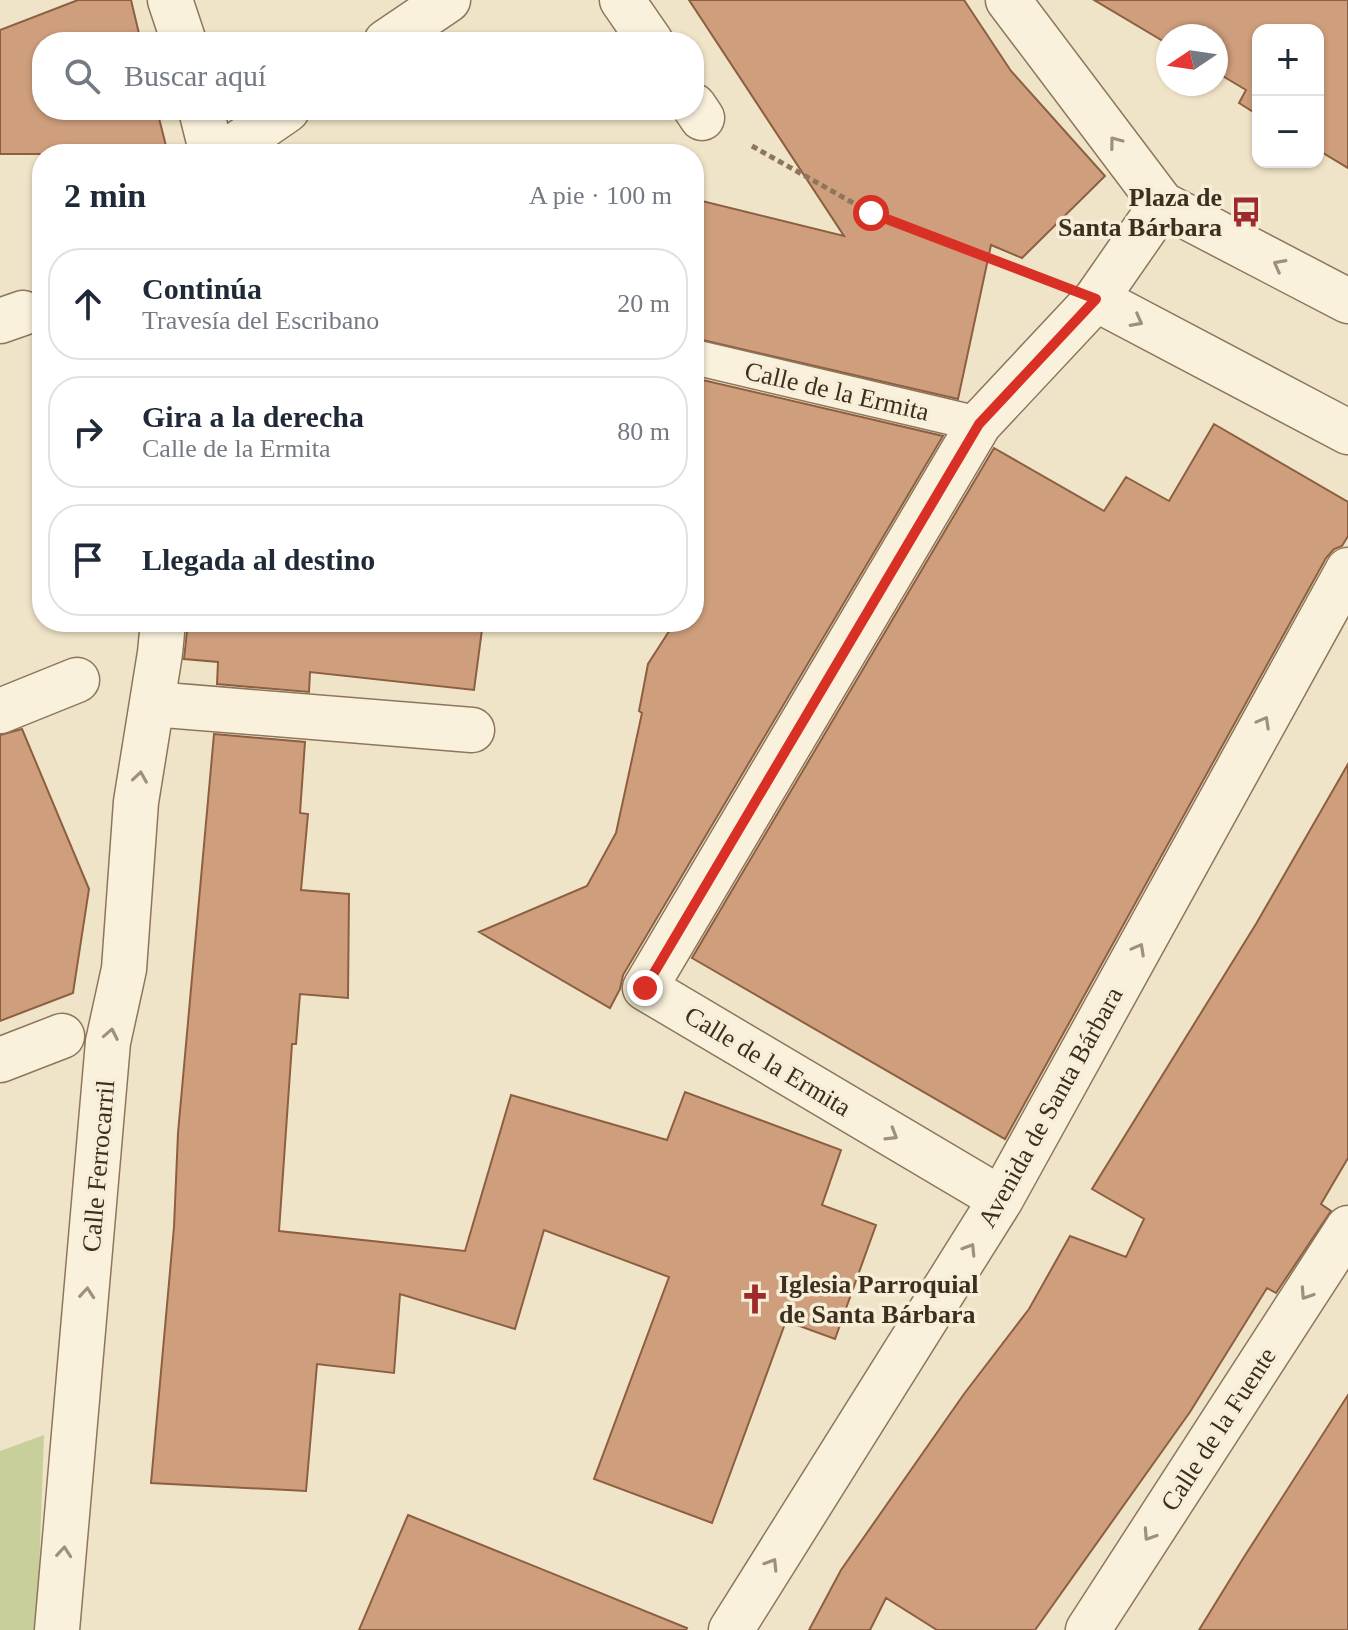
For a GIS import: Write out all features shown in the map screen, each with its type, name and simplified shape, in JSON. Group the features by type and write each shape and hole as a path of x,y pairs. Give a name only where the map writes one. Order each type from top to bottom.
{"street":[{"path":"401,32 448,0"},
{"path":"622,0 644,32"},
{"path":"1008,0 1162,204 1348,301"},
{"path":"204,120 210,144"},
{"path":"238,144 272,120"},
{"path":"1162,204 1096,299 1348,432"},
{"name":"Calle de la Ermita","path":"1001,1199 645,988 979,424 1096,299"},
{"name":"Avenida de Santa Bárbara","path":"731,1630 1001,1199 1348,570"},
{"name":"Calle Ferrocarril","path":"57,1630 108,1042 124,969 136,802 162,632"},
{"path":"0,711 77,680"},
{"path":"152,704 472,730"},
{"path":"0,1060 62,1036"},
{"name":"Calle de la Fuente","path":"1088,1630 1348,1228"}],"lane":[{"name":"Calle de la Ermita","path":"704,359 979,424"}],"path":[{"path":"704,116 871,213 1096,299"}],"green space":[{"path":"44,1435 37,1630 0,1630 0,1451"}],"building":[{"path":"78,0 131,0 139,32 32,32 32,120 160,120 166,144 32,144 32,154 0,154 0,30"},
{"path":"689,0 964,0 1011,71 1105,176 1022,258 991,245 958,399 704,340 704,201 844,236"},
{"path":"1094,0 1348,0 1348,168 1324,154 1324,24 1252,24 1252,111 1239,103 1246,90 1228,79 1228,24 1156,24 1156,37"},
{"path":"704,380 943,436 623,975 610,1008 479,932 587,886 616,833 642,713 639,711 648,664 669,632 704,632"},
{"path":"1214,424 1348,502 1348,536 1342,546 1326,558 1005,1139 692,958 994,448 1104,511 1126,477 1169,501"},
{"path":"187,632 482,632 474,690 310,672 309,692 217,684 218,662 184,659"},
{"path":"22,729 89,889 73,993 0,1021 0,735"},
{"path":"214,734 305,742 300,813 308,814 301,890 349,894 348,998 300,994 296,1044 292,1044 279,1231 465,1251 511,1095 667,1140 685,1092 841,1150 822,1205 876,1225 835,1339 786,1321 712,1523 594,1479 669,1277 544,1230 515,1329 400,1294 394,1373 317,1364 306,1491 151,1483 174,1227 178,1133"},
{"path":"1348,764 1348,1158 1321,1204 1331,1211 1276,1293 1267,1288 1190,1412 1035,1630 937,1630 886,1598 870,1630 809,1630 841,1570 964,1394 1029,1309 1070,1236 1126,1257 1144,1219 1092,1189 1256,924"},
{"path":"1348,1395 1348,1630 1199,1630 1244,1557"},
{"path":"408,1515 687,1628 359,1630"}],"place":[{"name":"Plaza de Santa Bárbara","path":"1246,212"},
{"name":"Iglesia Parroquial de Santa Bárbara","path":"755,1299"}],"route":[{"path":"645,988 979,424 1096,299 871,213"}]}
